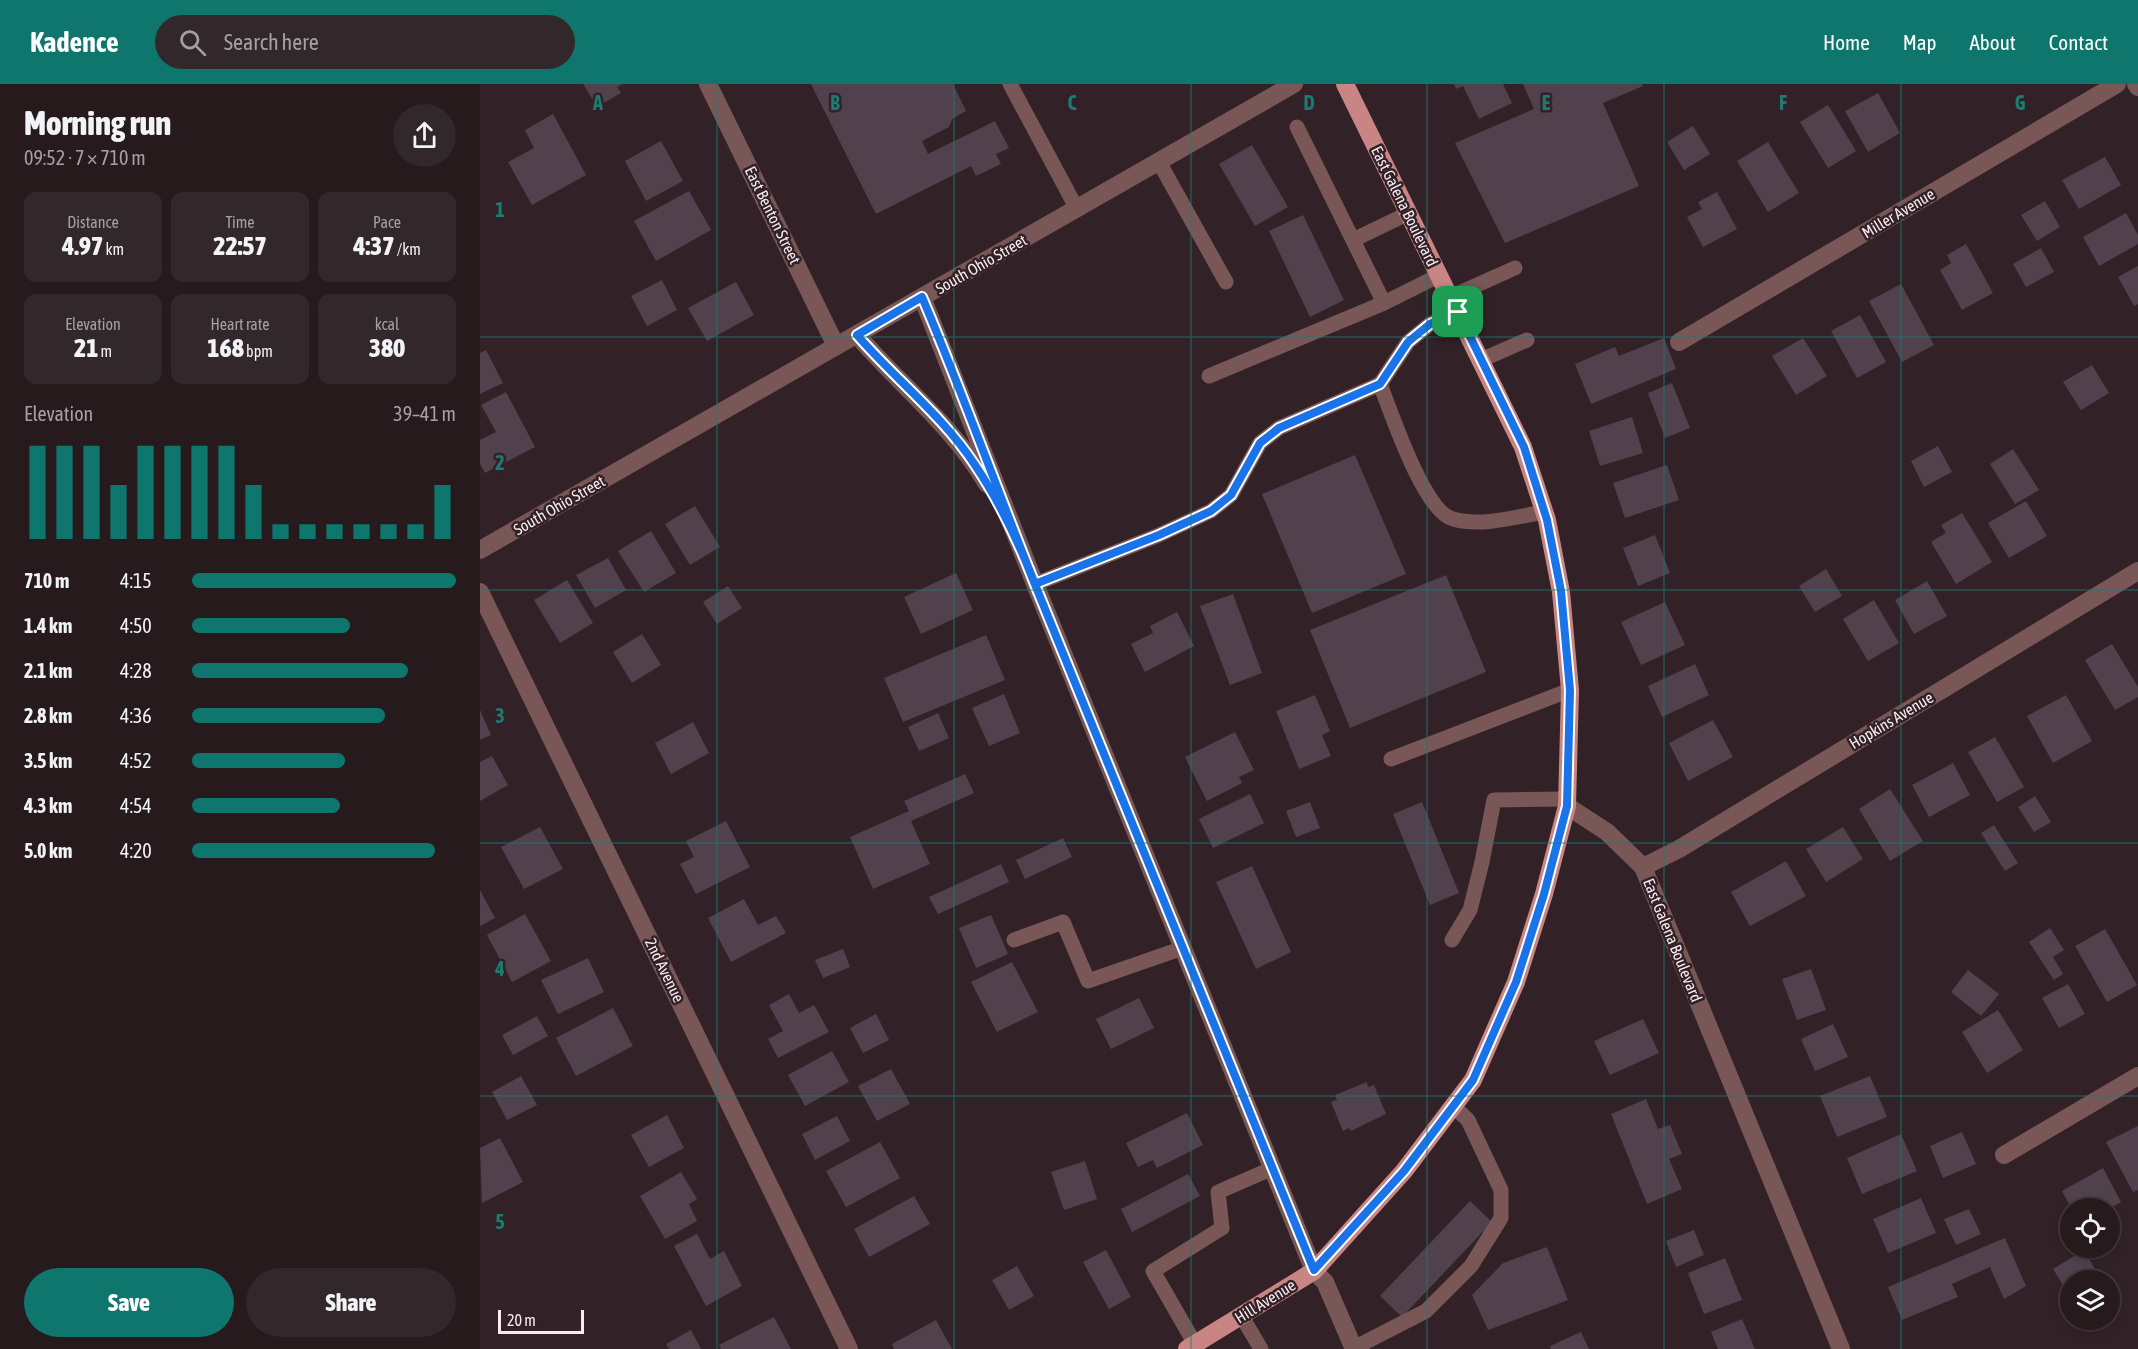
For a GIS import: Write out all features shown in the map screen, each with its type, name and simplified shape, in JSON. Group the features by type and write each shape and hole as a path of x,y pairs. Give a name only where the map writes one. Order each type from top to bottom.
{"main road":[{"name":"East Galena Boulevard","path":"1345,84 1524,447 1544,512 1561,591 1570,690 1567,802"},
{"name":"Hill Avenue","path":"1191,1346 1314,1270 1404,1171 1473,1080 1516,982 1544,894 1567,802"}],"street":[{"name":"East Benton Street","path":"708,84 836,346"},
{"name":"South Ohio Street","path":"480,550 1294,84"},
{"name":"Miller Avenue","path":"1679,342 2116,84"},
{"path":"922,297 1035,584 1314,1270 1325,1282 1354,1348"},
{"path":"857,335 952,436 975,464 1017,538"},
{"name":"Hopkins Avenue","path":"1643,867 1679,849 2138,571"},
{"name":"2nd Avenue","path":"480,592 849,1349"},
{"name":"East Galena Boulevard","path":"1567,802 1607,832 1643,867 1840,1349"},
{"path":"2004,1155 2138,1076"}],"lane":[{"path":"1010,84 1077,208"},
{"path":"1298,127 1384,303"},
{"path":"1159,162 1226,282"},
{"path":"1353,240 1409,213"},
{"path":"1035,584 1159,535 1211,511 1231,495 1260,443 1279,428 1380,384 1408,342 1454,304 1515,268"},
{"path":"1209,376 1384,303 1440,275"},
{"path":"1481,360 1527,340"},
{"path":"1380,384 1432,504 1451,519 1482,522 1544,512"},
{"path":"1391,759 1570,690"},
{"path":"1452,940 1470,910 1494,800 1567,802"},
{"path":"1014,940 1063,922 1088,981 1183,948"},
{"path":"1354,1348 1426,1311 1471,1266 1501,1218 1501,1190 1468,1120 1453,1106"},
{"path":"1191,1346 1153,1272 1222,1228 1218,1192 1273,1168"},
{"path":"1241,1316 1261,1349"}],"building":[{"path":"583,84 623,84 617,87 621,93 597,107"},
{"path":"811,84 953,84 966,111 952,119 949,127 922,141 928,154 995,121 1009,148 996,154 1001,164 976,176 971,166 876,214"},
{"path":"1454,84 1503,84 1512,103 1479,119 1463,86 1456,89"},
{"path":"1523,84 1642,84 1643,86 1603,103 1639,186 1505,243 1455,143 1534,109"},
{"path":"1878,93 1900,133 1868,152 1845,111"},
{"path":"1828,105 1856,151 1828,168 1800,122"},
{"path":"553,114 586,175 532,205 508,162 534,148 525,130"},
{"path":"1693,126 1710,154 1684,170 1667,142"},
{"path":"661,141 683,181 646,201 625,161"},
{"path":"1768,142 1799,193 1768,212 1737,161"},
{"path":"1252,145 1288,207 1255,226 1219,164"},
{"path":"2105,157 2121,185 2079,209 2062,180"},
{"path":"689,191 711,230 656,261 634,221"},
{"path":"1717,192 1737,229 1703,247 1687,217 1702,209 1698,202"},
{"path":"2045,201 2060,227 2037,241 2021,215"},
{"path":"2126,213 2138,235 2138,244 2099,266 2083,237"},
{"path":"1303,215 1344,300 1310,317 1269,231"},
{"path":"1966,244 1993,293 1962,310 1940,270 1951,263 1947,255"},
{"path":"2041,248 2054,272 2026,287 2013,264"},
{"path":"2138,266 2138,304 2134,306 2118,277"},
{"path":"662,280 677,310 647,326 631,296"},
{"path":"736,282 754,315 707,341 688,308"},
{"path":"1901,284 1934,345 1902,362 1869,301"},
{"path":"1860,315 1886,362 1857,378 1831,331"},
{"path":"1664,338 1676,369 1591,404 1575,364 1615,347 1619,356"},
{"path":"1803,338 1827,376 1796,395 1772,356"},
{"path":"486,350 503,383 480,394 480,353"},
{"path":"2092,365 2109,393 2081,410 2063,382"},
{"path":"1672,383 1690,428 1665,438 1648,393"},
{"path":"506,392 535,447 485,473 480,464 480,440 496,432 481,405"},
{"path":"1632,417 1643,453 1600,466 1589,431"},
{"path":"1938,446 1952,472 1924,487 1911,461"},
{"path":"2013,449 2039,490 2015,504 1990,464"},
{"path":"1355,455 1406,574 1312,613 1262,494"},
{"path":"1667,465 1679,500 1625,518 1613,483"},
{"path":"2026,501 2047,536 2009,558 1988,523"},
{"path":"695,506 720,547 690,565 665,524"},
{"path":"1962,513 1992,562 1956,584 1931,542 1946,533 1941,525"},
{"path":"651,531 676,573 644,592 618,551"},
{"path":"1655,535 1670,573 1638,586 1623,548"},
{"path":"608,558 626,590 595,608 576,575"},
{"path":"1826,569 1842,596 1815,612 1799,586"},
{"path":"956,573 973,610 921,634 904,597"},
{"path":"1446,575 1486,672 1350,728 1310,630"},
{"path":"567,580 593,623 560,643 534,600"},
{"path":"1927,581 1947,616 1914,634 1895,600"},
{"path":"728,586 742,608 717,624 703,602"},
{"path":"1233,594 1262,673 1230,685 1200,606"},
{"path":"1874,600 1899,643 1868,661 1843,619"},
{"path":"1665,602 1685,645 1641,665 1621,622"},
{"path":"1177,612 1194,646 1145,672 1131,644 1153,633 1150,626"},
{"path":"642,634 661,665 632,683 613,652"},
{"path":"986,635 1005,680 903,722 884,678"},
{"path":"2112,644 2138,687 2138,697 2115,710 2085,660"},
{"path":"1695,664 1709,695 1662,717 1648,686"},
{"path":"1004,694 1020,733 989,746 972,708"},
{"path":"1315,695 1330,731 1322,735 1331,756 1299,769 1276,711"},
{"path":"2066,695 2092,741 2053,763 2027,716"},
{"path":"480,710 491,735 480,740"},
{"path":"938,713 949,738 919,751 908,727"},
{"path":"1713,720 1733,757 1688,781 1669,743"},
{"path":"693,722 709,753 671,774 655,743"},
{"path":"1235,732 1254,770 1239,777 1242,783 1207,801 1185,757"},
{"path":"1995,737 2024,787 1997,802 1968,752"},
{"path":"492,756 508,785 480,801 480,762"},
{"path":"1953,763 1970,795 1929,817 1912,785"},
{"path":"965,774 974,793 911,821 930,864 873,889 850,837 909,811 904,801"},
{"path":"1890,789 1923,841 1890,861 1859,809"},
{"path":"1250,794 1264,823 1213,848 1199,819"},
{"path":"2035,796 2051,822 2034,832 2018,807"},
{"path":"1310,802 1320,828 1296,837 1286,811"},
{"path":"1422,802 1459,893 1430,905 1393,814"},
{"path":"726,821 750,867 696,894 680,864 694,857 686,841"},
{"path":"1994,825 2018,863 2005,871 1981,833"},
{"path":"540,827 563,869 524,889 501,847"},
{"path":"1843,827 1863,859 1826,882 1806,849"},
{"path":"1063,838 1072,857 1025,879 1016,860"},
{"path":"1786,861 1806,896 1750,926 1731,892"},
{"path":"1001,864 1009,882 938,914 929,897"},
{"path":"1252,866 1291,952 1256,969 1216,882"},
{"path":"480,890 495,918 480,926"},
{"path":"744,899 758,925 776,916 786,933 731,962 708,918"},
{"path":"525,914 551,961 512,982 487,935"},
{"path":"991,915 1008,954 976,968 959,928"},
{"path":"2050,928 2064,950 2053,957 2063,974 2054,980 2029,942"},
{"path":"2105,929 2137,985 2107,1002 2075,946"},
{"path":"843,949 850,967 823,978 815,960"},
{"path":"588,958 604,992 558,1014 541,980"},
{"path":"1012,962 1038,1012 997,1032 971,982"},
{"path":"1811,969 1826,1010 1797,1020 1782,979"},
{"path":"1968,970 1999,994 1981,1016 1951,992"},
{"path":"2068,984 2085,1014 2059,1028 2042,998"},
{"path":"789,994 799,1013 814,1005 829,1032 778,1058 768,1039 783,1031 769,1005"},
{"path":"1139,998 1154,1028 1111,1049 1096,1019"},
{"path":"613,1008 633,1046 576,1076 556,1038"},
{"path":"1998,1010 2023,1050 1987,1073 1962,1032"},
{"path":"876,1014 889,1040 863,1053 850,1028"},
{"path":"537,1016 548,1036 513,1055 502,1035"},
{"path":"1643,1019 1659,1053 1610,1075 1594,1041"},
{"path":"1833,1024 1848,1057 1815,1071 1801,1039"},
{"path":"832,1051 849,1082 805,1106 788,1075"},
{"path":"891,1069 910,1104 877,1121 858,1086"},
{"path":"521,1076 537,1105 507,1120 492,1092"},
{"path":"1870,1076 1887,1117 1837,1137 1820,1096"},
{"path":"1367,1082 1368,1087 1374,1085 1386,1114 1351,1131 1349,1128 1343,1131 1331,1102 1337,1100 1335,1095"},
{"path":"1646,1099 1658,1129 1670,1125 1682,1154 1669,1159 1682,1189 1647,1204 1611,1114"},
{"path":"1187,1113 1203,1145 1157,1168 1153,1160 1138,1167 1126,1143"},
{"path":"667,1115 684,1148 649,1167 631,1135"},
{"path":"837,1116 850,1141 815,1160 802,1134"},
{"path":"2138,1126 2138,1190 2133,1192 2106,1142"},
{"path":"1962,1132 1976,1164 1943,1178 1930,1146"},
{"path":"1901,1134 1917,1171 1862,1194 1847,1158"},
{"path":"500,1138 523,1182 482,1203 480,1148"},
{"path":"880,1142 900,1178 846,1207 826,1171"},
{"path":"1085,1161 1097,1199 1064,1210 1051,1172"},
{"path":"2103,1168 2119,1198 2066,1198 2062,1191"},
{"path":"681,1172 697,1199 689,1204 697,1221 665,1239 640,1196"},
{"path":"1188,1174 1200,1196 1132,1232 1121,1209"},
{"path":"914,1196 930,1224 869,1257 854,1229"},
{"path":"1921,1198 1936,1233 1888,1253 1873,1219"},
{"path":"1470,1201 1492,1222 1402,1317 1380,1296"},
{"path":"1969,1209 1981,1234 1956,1245 1944,1219"},
{"path":"1694,1230 1704,1255 1676,1267 1666,1241"},
{"path":"697,1234 710,1259 724,1251 742,1286 706,1306 674,1246"},
{"path":"2005,1238 2026,1286 2004,1299 1990,1267 1952,1284 1958,1297 1902,1320 1888,1287"},
{"path":"1547,1247 1568,1300 1488,1330 1472,1295 1503,1263"},
{"path":"1106,1250 1131,1297 1109,1309 1083,1262"},
{"path":"1725,1258 1742,1300 1704,1314 1688,1273"},
{"path":"2071,1258 2089,1258 2096,1270 2060,1270 2060,1280 2053,1269"},
{"path":"1017,1266 1034,1296 1009,1310 992,1280"},
{"path":"774,1317 791,1349 721,1349 719,1345"},
{"path":"1742,1319 1755,1349 1718,1349 1711,1332"},
{"path":"936,1320 952,1349 894,1349 892,1344"},
{"path":"691,1330 701,1349 669,1349 666,1344"},
{"path":"1581,1332 1589,1349 1551,1349 1550,1346"}],"route":[{"path":"1458,312 1430,324 1408,342 1380,384 1279,428 1260,443 1231,495 1211,511 1159,535 1035,584 1017,538 975,464 952,436 857,335 922,297 935,327 1035,584 1314,1270 1404,1171 1473,1080 1516,982 1544,894 1567,806 1570,690 1561,591 1547,520 1524,447 1458,312"}]}
